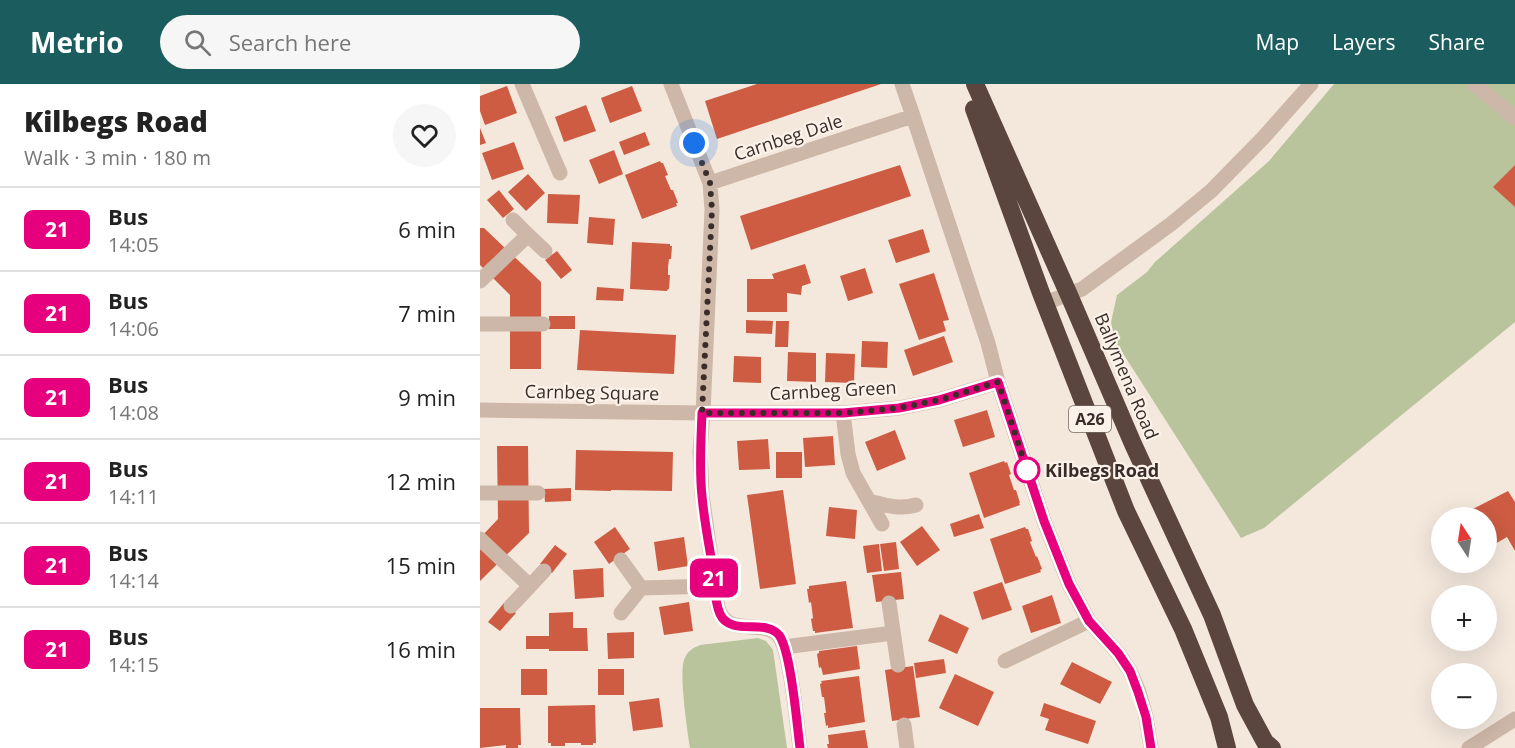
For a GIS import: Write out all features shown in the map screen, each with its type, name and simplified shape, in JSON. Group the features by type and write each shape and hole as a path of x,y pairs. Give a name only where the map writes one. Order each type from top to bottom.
{"highway":[{"name":"A26","path":"965,84 1045,303 1126,511 1183,629 1219,717 1227,748"},
{"name":"Ballymena Road","path":"975,84 1133,444 1212,615 1245,705 1265,742 1272,748"}],"street":[{"path":"522,84 560,173"},
{"path":"671,84 710,183 712,210 700,452 702,495 718,608 723,618 736,626 772,630 779,636 788,664 800,748"},
{"path":"902,84 1048,531 1069,584 1089,621 1118,653 1130,671 1146,717 1151,748"},
{"path":"1045,303 1082,289 1171,224 1211,190 1263,138 1311,84"},
{"path":"1474,84 1515,118"},
{"name":"Carnbeg Dale","path":"710,183 913,117"},
{"path":"513,220 545,251"},
{"path":"480,281 528,235"},
{"path":"480,324 543,324"},
{"name":"Carnbeg Green","path":"702,413 843,413 899,408 939,400 998,382"},
{"name":"Carnbeg Square","path":"480,410 702,413"},
{"path":"843,413 848,454 853,473 882,524"},
{"path":"480,493 538,493"},
{"path":"869,501 890,507 906,508 916,505"},
{"path":"480,539 530,586"},
{"path":"621,560 641,588"},
{"path":"512,606 544,571"},
{"path":"621,613 641,588 715,586"},
{"path":"888,603 898,665"},
{"path":"1005,661 1089,621"},
{"path":"784,648 893,633"},
{"path":"1468,748 1515,719"},
{"path":"904,724 907,748"}],"green space":[{"path":"1334,84 1515,84 1515,322 1264,528 1241,538 1115,341 1111,322 1117,295 1147,272 1155,262 1269,161"},
{"path":"758,638 766,641 773,650 787,748 690,748 682,677 687,654 700,645"}],"building":[{"path":"757,84 881,84 717,139 705,101"},
{"path":"507,86 517,113 485,125 480,111 480,96"},
{"path":"632,86 642,111 610,123 601,98"},
{"path":"586,105 596,131 564,142 555,117"},
{"path":"480,128 486,143 480,145"},
{"path":"645,132 650,145 624,155 619,142"},
{"path":"514,142 524,169 492,180 482,153"},
{"path":"614,150 623,174 599,184 589,160"},
{"path":"660,161 663,163 668,175 665,176 678,203 676,203 677,206 642,219 625,175"},
{"path":"900,165 911,196 751,250 740,216"},
{"path":"1515,165 1515,207 1493,187"},
{"path":"528,174 545,193 526,211 508,192"},
{"path":"499,190 514,209 503,218 487,200"},
{"path":"548,194 580,195 578,224 547,223"},
{"path":"589,217 615,219 613,245 587,243"},
{"path":"480,228 484,228 541,282 541,369 510,369 510,295 480,265"},
{"path":"923,229 930,252 896,263 888,240"},
{"path":"632,242 672,246 667,291 630,289"},
{"path":"557,251 572,270 561,279 545,260"},
{"path":"805,264 811,283 802,286 801,295 787,293 787,312 747,312 747,279 774,279 772,274"},
{"path":"865,268 873,293 848,301 840,276"},
{"path":"934,273 949,320 943,321 946,331 919,340 899,284"},
{"path":"597,287 624,289 623,301 596,300"},
{"path":"549,316 575,316 575,329 549,329"},
{"path":"746,320 773,321 772,334 746,333"},
{"path":"776,321 789,321 788,347 775,347"},
{"path":"580,330 676,335 674,374 577,370"},
{"path":"944,336 953,362 913,376 904,350"},
{"path":"862,341 888,342 887,368 861,367"},
{"path":"788,352 816,353 816,382 787,381"},
{"path":"826,353 855,354 854,383 825,382"},
{"path":"734,356 761,357 761,383 733,382"},
{"path":"987,410 995,437 963,447 954,420"},
{"path":"895,430 906,459 877,471 865,442"},
{"path":"833,436 835,465 805,467 803,438"},
{"path":"768,439 770,469 739,470 737,441"},
{"path":"497,446 528,446 529,533 480,581 480,538 498,519"},
{"path":"576,450 673,452 672,491 575,490"},
{"path":"776,452 802,452 802,478 776,478"},
{"path":"1007,462 1011,474 1009,475 1020,505 984,518 969,473"},
{"path":"571,488 571,501 545,502 544,489"},
{"path":"783,490 796,584 760,589 747,495"},
{"path":"1508,491 1515,502 1515,551 1507,537 1497,543 1497,507 1477,507"},
{"path":"829,507 857,510 855,539 826,536"},
{"path":"979,514 984,528 954,537 950,524"},
{"path":"922,526 940,550 917,566 900,542"},
{"path":"615,527 630,549 609,564 594,542"},
{"path":"1025,527 1028,529 1032,541 1030,542 1042,569 1041,572 1005,584 990,539"},
{"path":"684,537 688,566 658,571 654,542"},
{"path":"896,542 899,569 884,571 880,544"},
{"path":"879,544 882,571 867,573 863,546"},
{"path":"555,545 567,554 552,573 540,564"},
{"path":"603,568 604,597 575,599 573,570"},
{"path":"901,572 904,599 876,602 872,575"},
{"path":"846,581 853,628 815,633 807,589 809,586"},
{"path":"1002,582 1012,610 982,620 973,592"},
{"path":"1052,595 1061,623 1031,633 1022,606"},
{"path":"689,602 693,631 664,635 659,607"},
{"path":"504,603 516,613 500,631 488,622"},
{"path":"573,612 573,628 587,628 588,651 526,649 526,636 549,636 549,613"},
{"path":"940,614 969,628 957,654 928,641"},
{"path":"634,632 634,658 608,659 607,633"},
{"path":"857,646 860,669 823,675 821,667 819,668 817,654 819,651"},
{"path":"944,659 946,673 916,678 914,663"},
{"path":"1072,662 1112,682 1100,704 1060,684"},
{"path":"913,666 920,717 892,721 885,670"},
{"path":"521,669 547,669 547,695 521,695"},
{"path":"598,669 624,669 624,695 598,695"},
{"path":"955,674 994,692 978,726 939,708"},
{"path":"859,676 865,722 828,728 821,681"},
{"path":"659,698 663,727 633,731 629,702"},
{"path":"1044,703 1096,721 1088,744 1045,730 1049,719 1040,716"},
{"path":"595,705 596,743 581,745 581,743 565,743 565,746 551,746 551,743 548,743 548,706"},
{"path":"480,708 520,708 521,745 518,745 518,748 506,748 506,745 480,748"},
{"path":"865,730 868,748 828,748 828,735"}],"bus line":[{"name":"21","path":"800,748 788,664 779,636 769,629 736,626 720,614 702,495 700,452 702,413 843,413 899,408 939,400 998,382 1044,521 1069,584 1089,621 1118,653 1130,671 1146,717 1151,748"}],"place":[{"name":"Kilbegs Road","path":"1027,470"}],"route":[{"path":"694,143 710,183 712,210 702,413 843,413 899,408 939,400 998,382 1027,470"}]}
